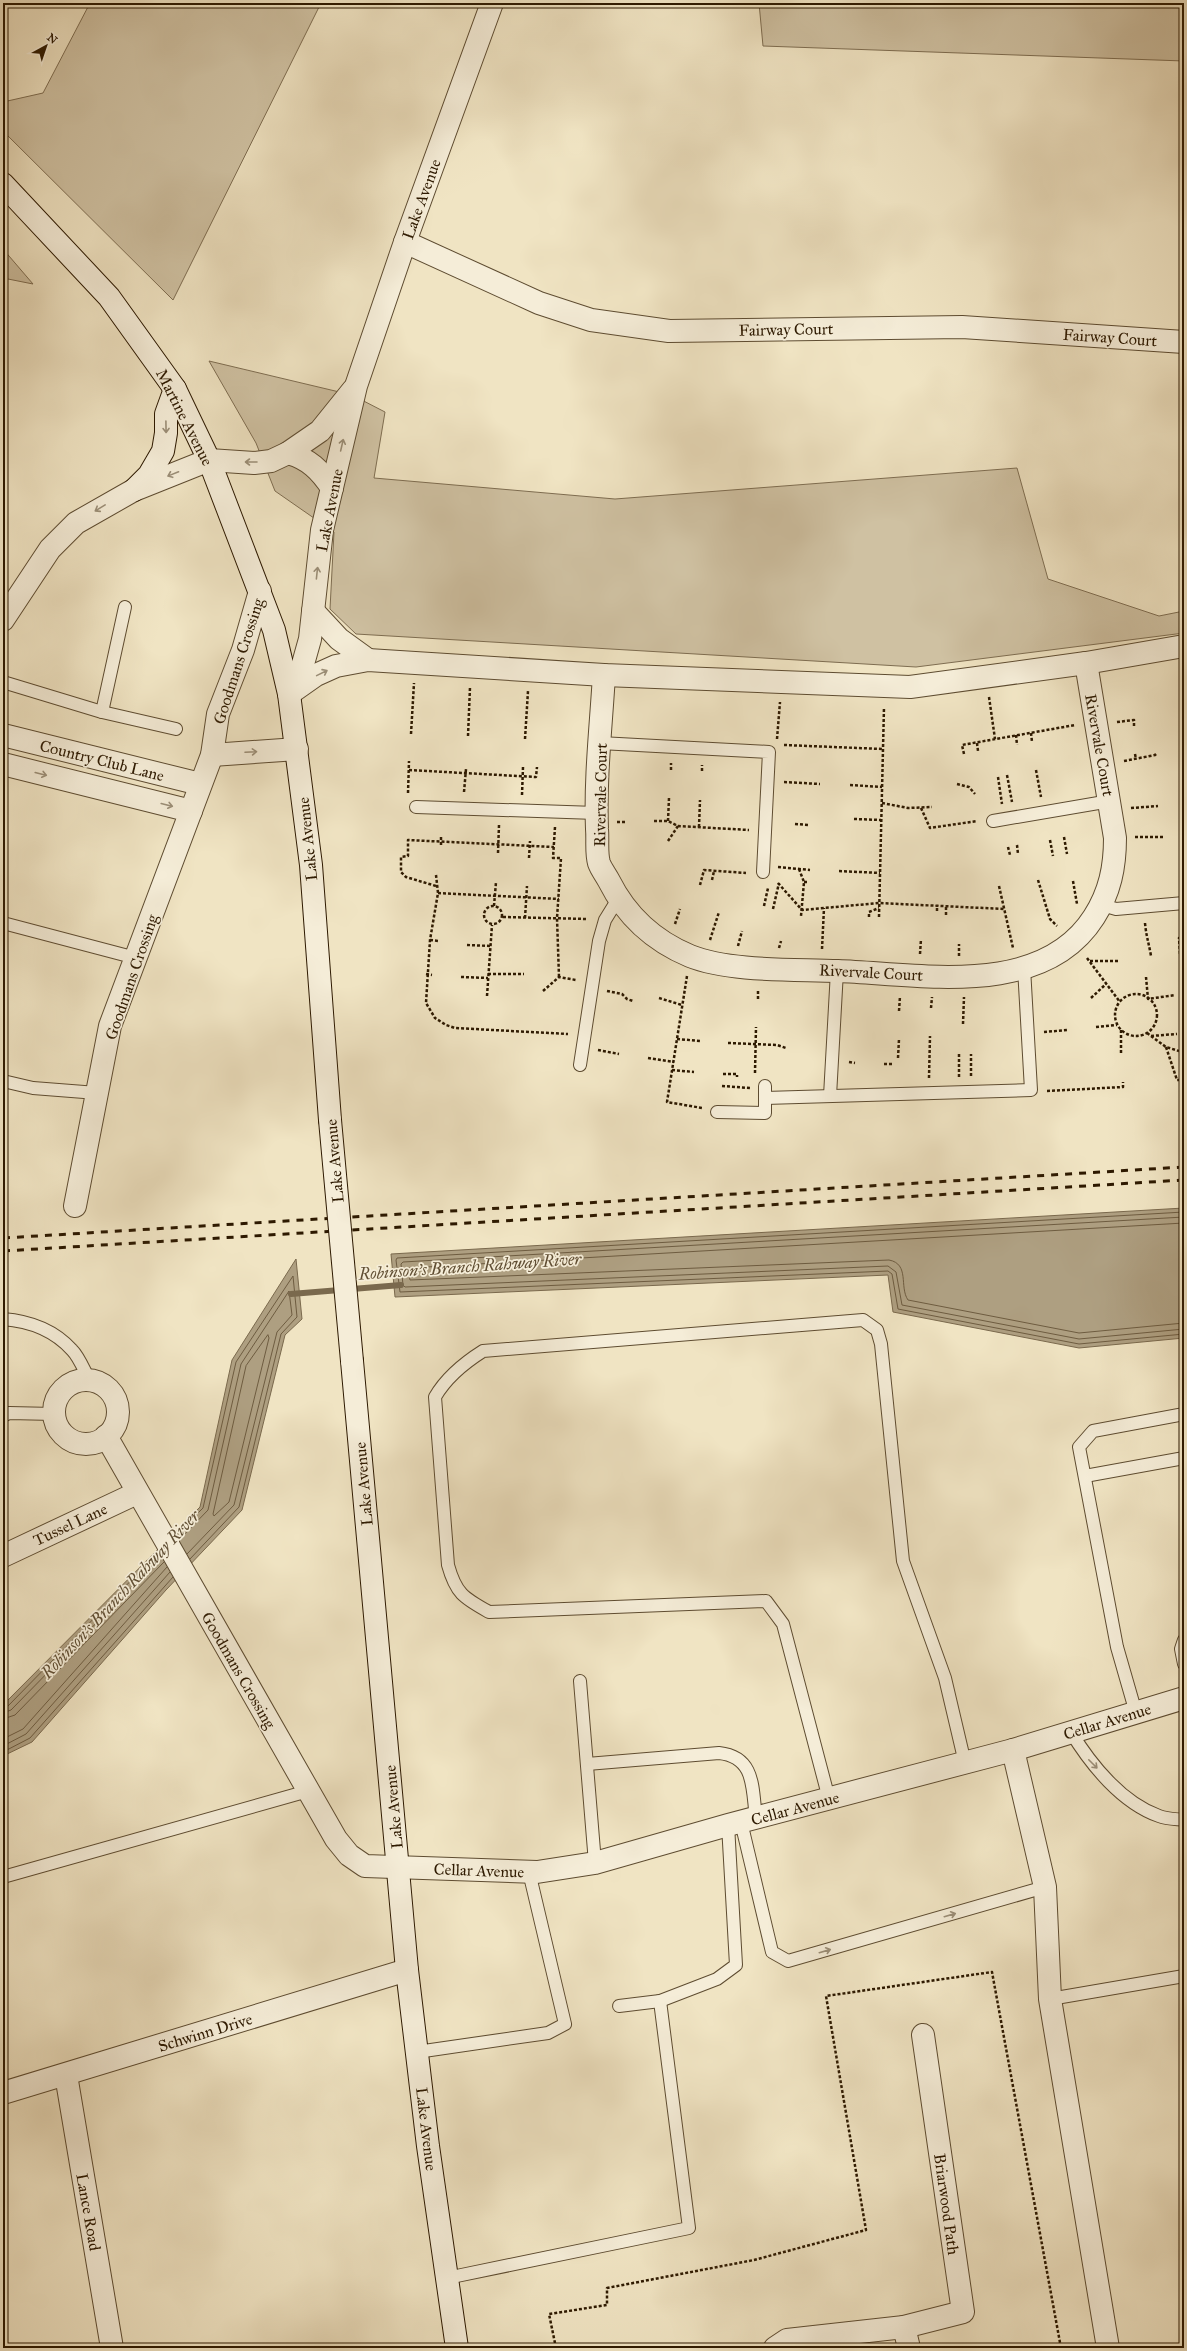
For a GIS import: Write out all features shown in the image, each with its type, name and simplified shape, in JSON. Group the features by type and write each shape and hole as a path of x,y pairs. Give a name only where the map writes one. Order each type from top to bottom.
{"street":[{"name":"Lake Avenue","path":"457,2348 407,1970 399,1868 330,1120 311,865 289,694 302,664 310,639 322,530 356,386 405,242 492,3"},
{"name":"Martine Avenue","path":"3,184 109,297 175,389 209,460 260,591 274,630 289,694"},
{"name":"Fairway Court","path":"405,242 538,303 591,320 669,331 962,327 1184,342"},
{"path":"3,620 50,549 76,524 134,490 209,460 254,463 271,461 288,453 320,431 356,386"},
{"path":"134,490 149,475 163,452 166,433 166,414 175,389"},
{"path":"288,453 311,463 323,473 332,488"},
{"name":"Goodmans Crossing","path":"75,1206 110,1026 212,755 218,714 243,650 260,591"},
{"path":"313,611 338,639 368,660"},
{"path":"289,694 316,676 336,666 368,660 604,675 910,687 1086,663 1184,646"},
{"name":"Rivervale Court","path":"604,675 596,813 599,862 618,899 640,925 668,946 697,958 743,966 965,977 1021,969 1046,960 1072,942 1090,923 1102,905 1114,867 1115,838 1086,663"},
{"name":"Country Club Lane","path":"3,735 200,784"},
{"path":"212,755 297,749"},
{"name":"Country Club Lane","path":"3,764 190,811"},
{"path":"89,1379 100,1382 109,1389 115,1398 118,1409 117,1420 106,1436 89,1444 70,1440 62,1434 56,1424 54,1414 55,1402 60,1392 73,1382 89,1379"},
{"name":"Goodmans Crossing","path":"106,1436 161,1535 336,1839 349,1855 365,1866 399,1868"},
{"name":"Tussel Lane","path":"3,1556 138,1493"},
{"name":"Cellar Avenue","path":"399,1868 529,1872 595,1863 742,1822 1013,1750 1184,1698"},
{"path":"1013,1750 1045,1887 1050,1999 1108,2348"},
{"name":"Schwinn Drive","path":"3,2093 407,1970"},
{"name":"Briarwood Path","path":"775,2348 787,2340 906,2338 964,2312 923,2035"},
{"name":"Lance Road","path":"66,2075 112,2348"}],"lane":[{"path":"102,712 125,607"},
{"path":"3,682 102,712 176,729"},
{"path":"600,743 769,752 764,869"},
{"path":"1004,819 1043,812 1110,805"},
{"path":"416,807 596,813"},
{"path":"580,1065 592,985 605,920 618,899"},
{"path":"1102,905 1116,909 1183,903"},
{"path":"3,923 136,958"},
{"path":"716,1112 765,1113 765,1091 830,1096 1031,1090 1028,1033 1021,969"},
{"path":"829,970 830,1096"},
{"path":"3,1081 33,1088 97,1093"},
{"path":"3,1319 19,1320 46,1329 72,1350 89,1379"},
{"path":"829,1799 783,1624 766,1602 489,1612 464,1598 452,1582 448,1565 436,1397 442,1386 469,1360 483,1351 863,1320 877,1330 882,1344 903,1561 945,1678 965,1763"},
{"path":"3,1416 10,1413 54,1414"},
{"path":"1136,1712 1117,1647 1080,1447 1093,1431 1184,1414"},
{"path":"1085,1476 1184,1458"},
{"path":"1184,1640 1181,1650 1184,1664"},
{"path":"580,1681 595,1863"},
{"path":"1071,1732 1087,1758 1136,1804 1160,1817 1184,1820"},
{"path":"587,1764 719,1753 729,1754 746,1765 749,1773 742,1822 736,1965 717,1979 660,2001 619,2006"},
{"path":"3,1877 308,1791"},
{"path":"742,1822 772,1952 788,1961 1045,1887"},
{"path":"417,2052 548,2034 565,2024 529,1872"},
{"path":"1050,1999 1184,1976"},
{"path":"447,2278 689,2228 660,2001"}],"path":[{"path":"412,734 415,663"},
{"path":"468,736 470,667"},
{"path":"525,739 529,670"},
{"path":"986,677 995,739"},
{"path":"879,917 885,687"},
{"path":"780,702 777,745 883,749"},
{"path":"964,754 962,745 1096,722"},
{"path":"1031,733 1032,742"},
{"path":"1016,736 1017,745"},
{"path":"977,742 978,751"},
{"path":"1104,765 1155,755 1157,752"},
{"path":"1135,754 1136,759"},
{"path":"409,761 408,793 416,807"},
{"path":"521,811 523,767"},
{"path":"409,770 536,777 537,768"},
{"path":"464,809 466,769"},
{"path":"1036,770 1043,812"},
{"path":"1004,819 1007,775"},
{"path":"998,777 1004,819"},
{"path":"768,782 820,784"},
{"path":"850,784 882,787"},
{"path":"957,784 969,787 975,794"},
{"path":"668,821 669,798"},
{"path":"699,827 700,800"},
{"path":"882,803 921,808 932,807"},
{"path":"1110,805 1158,806"},
{"path":"921,808 930,828 978,821"},
{"path":"498,853 500,810"},
{"path":"556,812 553,858 561,858 557,918 559,977"},
{"path":"854,819 881,820"},
{"path":"654,821 668,821 678,826 765,831"},
{"path":"795,824 809,825"},
{"path":"668,841 678,826"},
{"path":"441,844 442,837"},
{"path":"1064,837 1067,854"},
{"path":"1115,838 1163,837"},
{"path":"436,886 406,878 401,872 401,856 408,856 408,840 441,844 498,844 554,847"},
{"path":"1050,840 1053,856"},
{"path":"529,858 530,841"},
{"path":"1017,845 1018,854"},
{"path":"1008,847 1010,855"},
{"path":"799,868 804,882 801,916"},
{"path":"700,885 704,870 714,871 799,868 810,870"},
{"path":"712,880 714,871"},
{"path":"839,871 880,873"},
{"path":"436,875 436,886 438,893 426,974 426,1003 435,1018 454,1028 555,1032 584,1036"},
{"path":"773,909 780,878"},
{"path":"1038,880 1050,918 1089,961 1120,1002"},
{"path":"494,906 496,882"},
{"path":"804,882 809,882"},
{"path":"778,883 802,910"},
{"path":"764,906 769,885"},
{"path":"525,918 527,886"},
{"path":"999,886 1021,969"},
{"path":"438,893 558,899"},
{"path":"802,910 879,903 1004,909"},
{"path":"1183,903 1184,941"},
{"path":"937,905 937,911"},
{"path":"494,906 501,911 502,917 499,922 492,925 486,920 484,915 488,907 494,906"},
{"path":"946,906 946,915"},
{"path":"1143,907 1146,940 1149,944 1151,956"},
{"path":"824,908 829,970"},
{"path":"869,916 869,912 879,908"},
{"path":"716,1112 693,1105 667,1102 682,1005 697,958 719,912"},
{"path":"502,917 605,920"},
{"path":"487,996 492,925"},
{"path":"1180,954 1179,938 1184,938"},
{"path":"430,940 439,941"},
{"path":"467,945 491,946"},
{"path":"1089,961 1118,961"},
{"path":"488,974 508,976 513,973 524,974"},
{"path":"426,974 432,975"},
{"path":"461,976 488,978"},
{"path":"559,977 622,994 627,999 633,1001"},
{"path":"543,991 559,977"},
{"path":"963,1024 965,977"},
{"path":"1146,977 1148,999"},
{"path":"1091,998 1106,984"},
{"path":"1134,995 1140,995 1148,999 1155,1008 1156,1015 1155,1022 1147,1033 1134,1036 1121,1030 1117,1025 1115,1012 1120,1002 1127,996 1134,995"},
{"path":"1148,999 1175,995"},
{"path":"659,998 682,1005"},
{"path":"484,1029 485,1024"},
{"path":"1096,1027 1117,1025"},
{"path":"754,1078 756,1028"},
{"path":"1028,1033 1067,1030"},
{"path":"1121,1030 1122,1053"},
{"path":"1147,1033 1166,1047 1179,1051"},
{"path":"1151,1036 1177,1034"},
{"path":"928,1093 930,1036"},
{"path":"677,1039 700,1040"},
{"path":"898,1039 898,1058"},
{"path":"728,1042 786,1048"},
{"path":"1166,1047 1177,1080 1184,1080"},
{"path":"959,1053 964,1092"},
{"path":"964,1092 971,1054"},
{"path":"648,1058 674,1062"},
{"path":"884,1064 892,1064"},
{"path":"672,1070 694,1072"},
{"path":"723,1074 737,1074 737,1077"},
{"path":"1031,1090 1045,1091 1123,1087 1124,1082"},
{"path":"722,1086 765,1091"},
{"path":"556,2348 550,2314 607,2305 606,2288 754,2260 866,2230 826,1996 992,1972 1061,2348"}],"shaded area":[{"path":"90,3 321,3 173,300 3,131 3,102 43,93"},
{"path":"759,3 1184,3 1184,61 763,46"},
{"path":"3,249 33,284 3,278"},
{"path":"209,361 352,395 385,412 374,478 615,499 1017,468 1048,579 1159,616 1184,611 1184,633 916,667 356,634 330,609 334,532 275,491 256,443"}],"water":[{"path":"1184,1208 1184,1338 1079,1348 893,1312 888,1275 395,1297 391,1254"},
{"path":"296,1259 302,1319 285,1335 242,1510 166,1590 32,1742 3,1756 3,1705 200,1507 232,1360"}],"waterway":[{"name":"Robinson's Branch Rahway River","path":"291,1294 401,1285"}],"railway":[{"path":"3,1238 1184,1167"},
{"path":"3,1251 1184,1180"}]}
